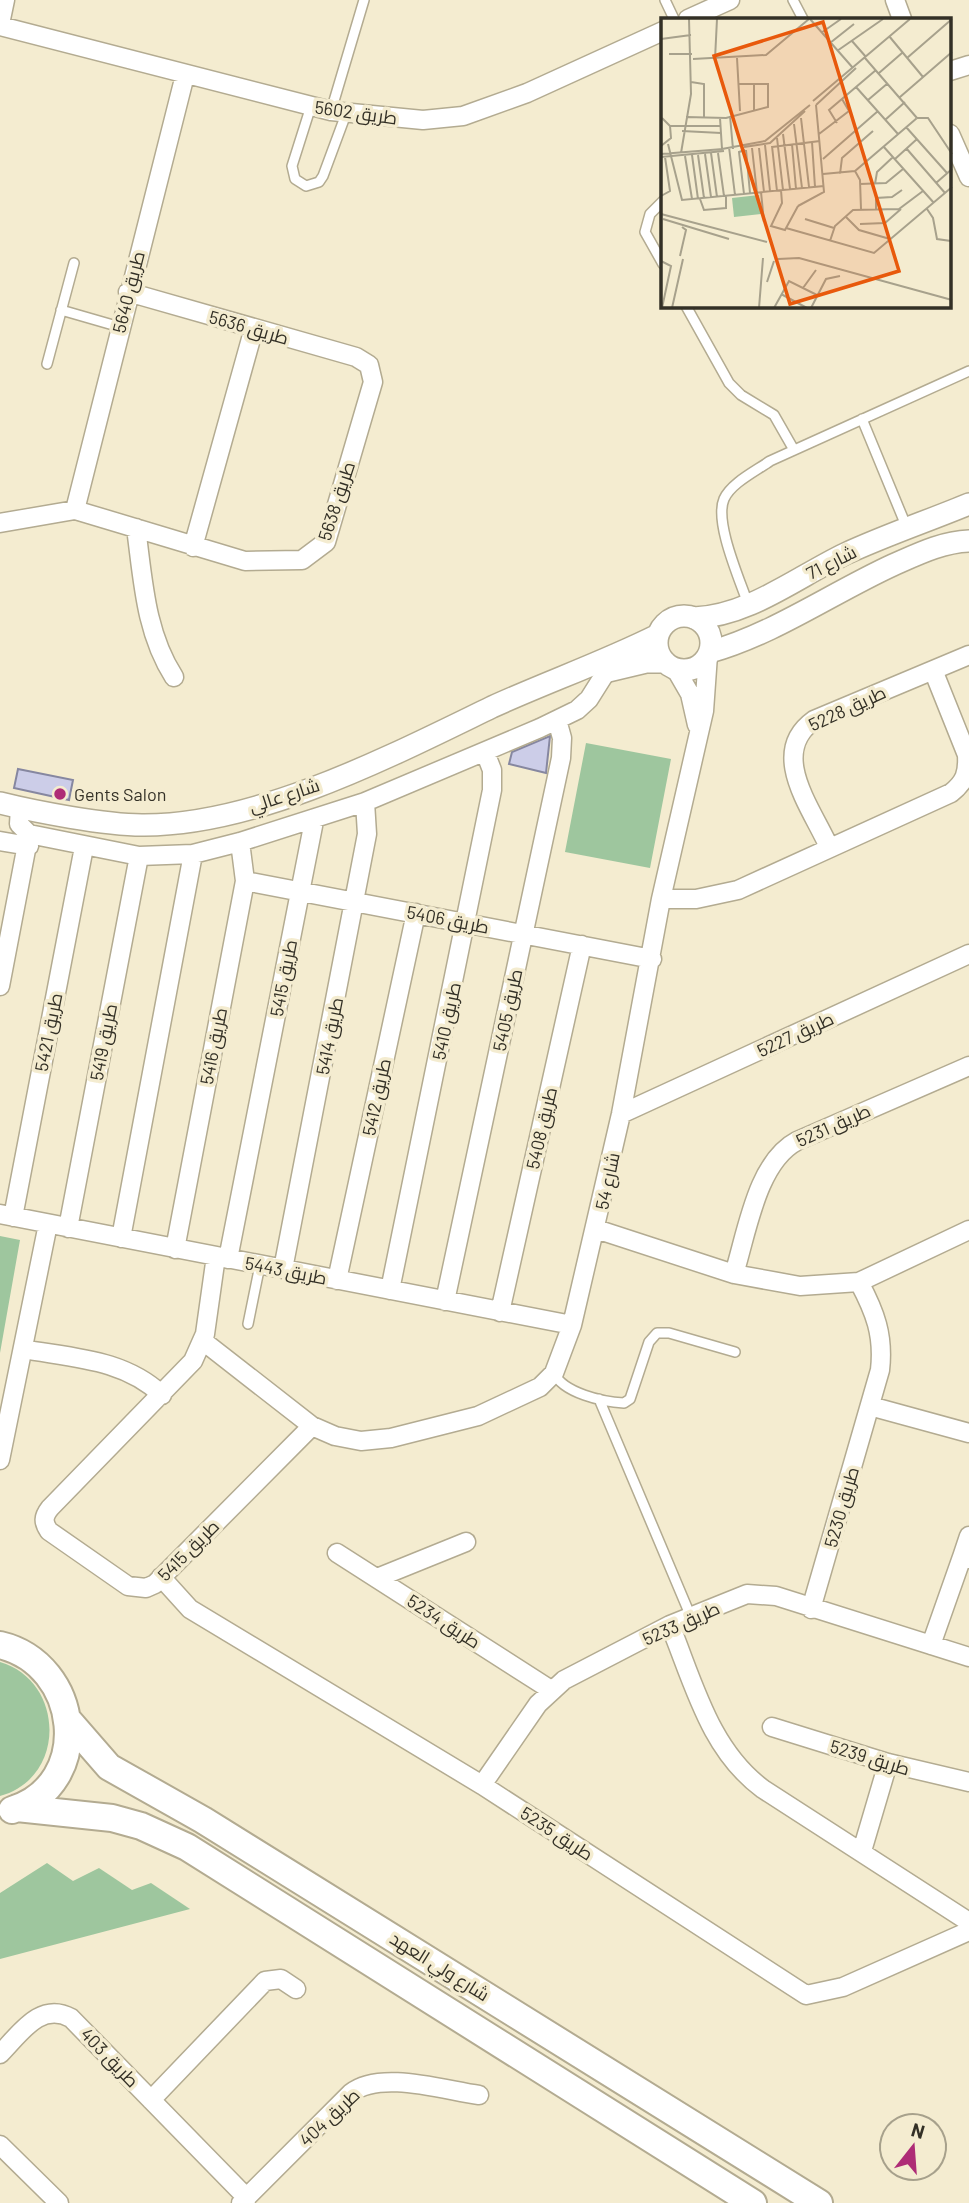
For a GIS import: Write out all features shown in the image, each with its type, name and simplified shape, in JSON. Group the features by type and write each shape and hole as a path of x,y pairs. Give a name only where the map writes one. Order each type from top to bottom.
{"main road":[{"path":"0,1644 35,1660 52,1677 63,1698 69,1721 67,1748 57,1773 40,1794 8,1811"},
{"name":"شارع ولي العهد","path":"69,1721 91,1750 128,1779 214,1827 818,2203"},
{"name":"شارع ولي العهد","path":"8,1811 112,1818 141,1826 187,1847 754,2203"}],"street":[{"path":"0,25 5,0"},
{"path":"690,18 730,0"},
{"path":"897,1 902,18"},
{"name":"طريق 5602","path":"0,25 339,113 423,120 463,116 527,93 661,32"},
{"path":"951,71 969,65"},
{"name":"طريق 5640","path":"75,510 185,75"},
{"path":"951,136 969,177"},
{"name":"طريق 5636","path":"128,292 356,357 369,365"},
{"path":"193,547 254,328"},
{"name":"طريق 5638","path":"75,510 245,561 302,560 316,553 326,542 373,382 369,365"},
{"name":"شارع 71","path":"694,618 719,615 748,604 844,555 969,504"},
{"path":"0,523 75,510"},
{"path":"136,528 149,618 159,649 174,677"},
{"name":"شارع 71","path":"709,653 749,641 846,587 921,553 950,542 969,541"},
{"path":"674,618 694,618 707,629 712,647 709,653 693,668 670,665 658,649 658,635 663,626 674,618"},
{"name":"شارع عالي","path":"7,807 142,825 209,818 259,805 396,754 531,690 617,656 658,635"},
{"name":"شارع 54","path":"554,1373 572,1325 621,1114 662,899 698,732 708,679 709,653"},
{"name":"طريق 5228","path":"829,847 794,770 791,755 794,741 802,729 814,720 969,655"},
{"name":"شارع عالي","path":"531,690 560,687 606,671 646,662 670,665"},
{"name":"شارع 54","path":"670,665 690,694 698,732"},
{"path":"662,899 696,899 738,890 951,793 962,784 968,770 967,755 933,670"},
{"path":"0,841 29,840 139,856 193,854 240,842 314,821 365,802 557,720 589,699 606,671"},
{"name":"طريق 5405","path":"445,1301 563,748 557,720"},
{"name":"طريق 5410","path":"390,1290 492,790 492,770 485,752"},
{"name":"طريق 5414","path":"284,1269 367,834 365,802"},
{"path":"0,986 29,840 7,807"},
{"name":"طريق 5415","path":"312,1426 161,1577 146,1588 128,1586 49,1531 44,1524 50,1508 162,1395 193,1361 203,1341 314,821"},
{"name":"طريق 5416","path":"175,1249 245,881 240,842"},
{"name":"طريق 5421","path":"6,1216 84,847"},
{"path":"121,1238 193,854"},
{"name":"طريق 5419","path":"68,1228 139,856"},
{"name":"طريق 5406","path":"245,881 652,959"},
{"name":"طريق 5412","path":"337,1280 416,913"},
{"name":"طريق 5408","path":"500,1312 582,945"},
{"name":"طريق 5227","path":"621,1114 969,954"},
{"name":"طريق 5231","path":"734,1273 765,1175 777,1154 797,1140 969,1066"},
{"name":"طريق 5443","path":"6,1216 572,1325"},
{"path":"0,1460 48,1224"},
{"path":"596,1229 734,1273 800,1286 859,1282 969,1230"},
{"name":"طريق 5230","path":"811,1608 880,1370 881,1331 875,1312 859,1282"},
{"path":"203,1341 312,1426 335,1436 361,1441 391,1438 478,1416 540,1387 554,1373"},
{"path":"23,1349 118,1367 134,1373 162,1395"},
{"path":"870,1406 969,1433"},
{"path":"931,1645 965,1558 969,1536"},
{"path":"377,1578 466,1542"},
{"name":"طريق 5234","path":"337,1553 551,1690"},
{"name":"طريق 5235","path":"161,1577 190,1609 482,1784 806,1995 843,1987 969,1931"},
{"name":"طريق 5233","path":"482,1784 551,1690 670,1625 747,1594 776,1596 969,1657"},
{"path":"670,1625 716,1738 732,1761 763,1788 969,1922"},
{"name":"طريق 5239","path":"772,1727 888,1763 969,1782"},
{"path":"862,1851 888,1763"},
{"name":"طريق 403","path":"151,2100 265,1982 281,1979 296,1989"},
{"name":"طريق 403","path":"0,2054 38,2017 51,2012 65,2015 151,2100 244,2200"},
{"name":"طريق 404","path":"244,2200 363,2085 385,2082 479,2095"},
{"path":"0,2145 59,2203"}],"lane":[{"path":"311,106 292,166 295,179 306,186 319,182 323,176 364,0"},
{"path":"664,0 673,18"},
{"path":"793,0 802,18"},
{"path":"661,203 650,215 645,232 661,260"},
{"path":"47,364 74,262"},
{"path":"687,308 735,391 774,415 794,450"},
{"path":"61,310 120,327"},
{"path":"748,604 721,519 724,498 741,481 770,461 969,371"},
{"path":"862,419 907,528"},
{"path":"248,1325 260,1265"},
{"path":"554,1373 557,1380 568,1386 598,1399 620,1403 630,1399 649,1342 657,1333 669,1333 735,1352"},
{"path":"598,1399 691,1617"}],"green space":[{"path":"586,743 671,759 650,868 565,852"},
{"path":"0,1236 20,1240 0,1353"},
{"path":"0,1662 21,1672 37,1688 46,1708 50,1729 47,1751 37,1770 22,1786 0,1796"},
{"path":"47,1863 73,1881 99,1868 132,1890 151,1883 190,1909 0,1959 0,1893"}],"building":[{"path":"550,736 546,773 509,764 512,752"},
{"path":"18,769 73,780 69,800 14,788"}],"place":[{"name":"Gents Salon","path":"60,794"}]}
